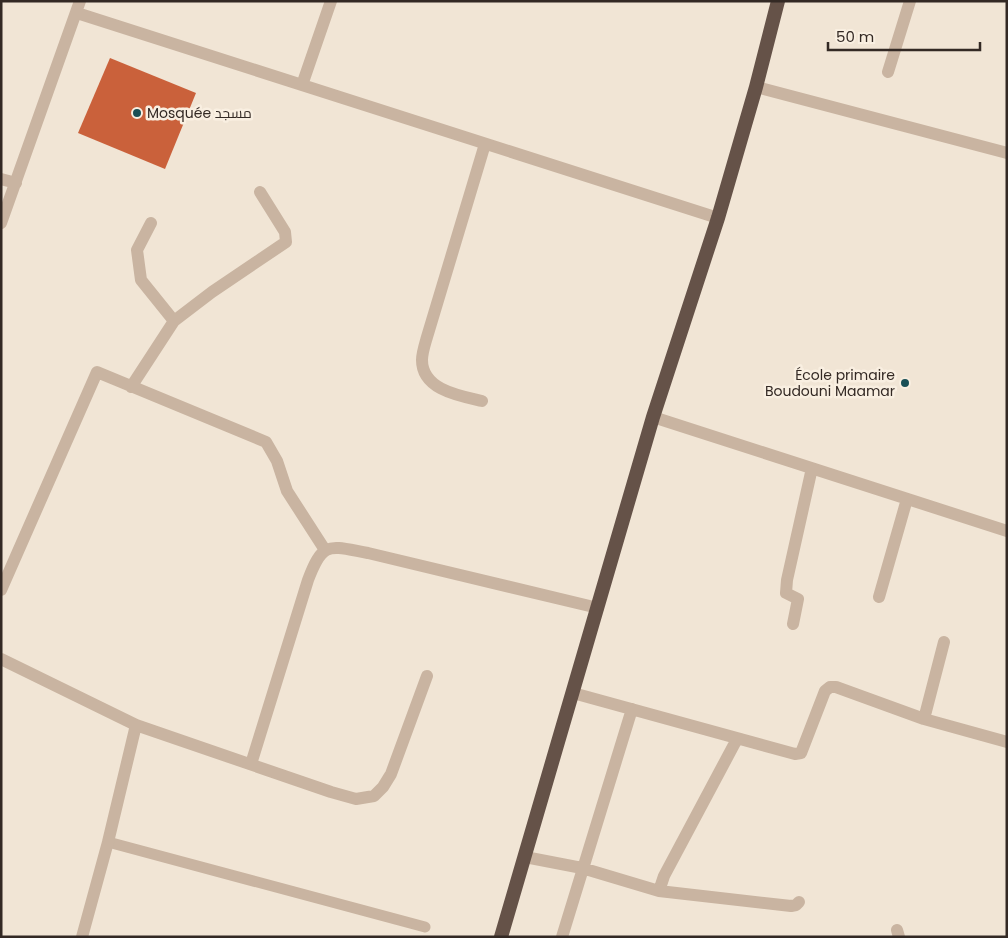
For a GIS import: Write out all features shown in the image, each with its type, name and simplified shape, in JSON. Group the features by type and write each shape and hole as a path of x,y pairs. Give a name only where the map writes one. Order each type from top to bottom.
{"highway":[{"path":"502,937 653,417 718,218 756,87 778,1"}],"street":[{"path":"302,85 331,1"},
{"path":"888,72 910,1"},
{"path":"1,223 79,7 302,85 718,218"},
{"path":"756,87 1007,153"},
{"path":"482,402 456,395 433,384 424,372 422,360 427,337 485,144"},
{"path":"1,179 16,184"},
{"path":"131,387 174,321 212,292 286,242 285,232 260,192"},
{"path":"151,223 138,250 141,280 174,321"},
{"path":"1,590 97,372 266,442 277,461 287,491 325,550"},
{"path":"653,417 1007,531"},
{"path":"793,624 798,599 786,594 787,580 812,468"},
{"path":"879,597 906,498"},
{"path":"251,764 311,574 318,556 325,550 333,548 368,553 598,608"},
{"path":"924,719 944,642"},
{"path":"1,658 136,725 356,799 374,796 383,787 391,774 427,676"},
{"path":"573,693 795,754 800,753 825,691 830,687 924,719 1007,742"},
{"path":"562,937 632,709"},
{"path":"82,937 108,842 136,725"},
{"path":"659,891 664,876 737,739"},
{"path":"525,857 582,868 659,891 791,906 800,902"}],"lane":[{"path":"108,842 425,927"}],"building":[{"name":"Mosquée مسجد","path":"110,58 196,93 165,169 78,133"}],"place":[{"name":"Mosquée مسجد","path":"137,113"},
{"name":"École primaire Boudouni Maamar","path":"905,383"}]}
